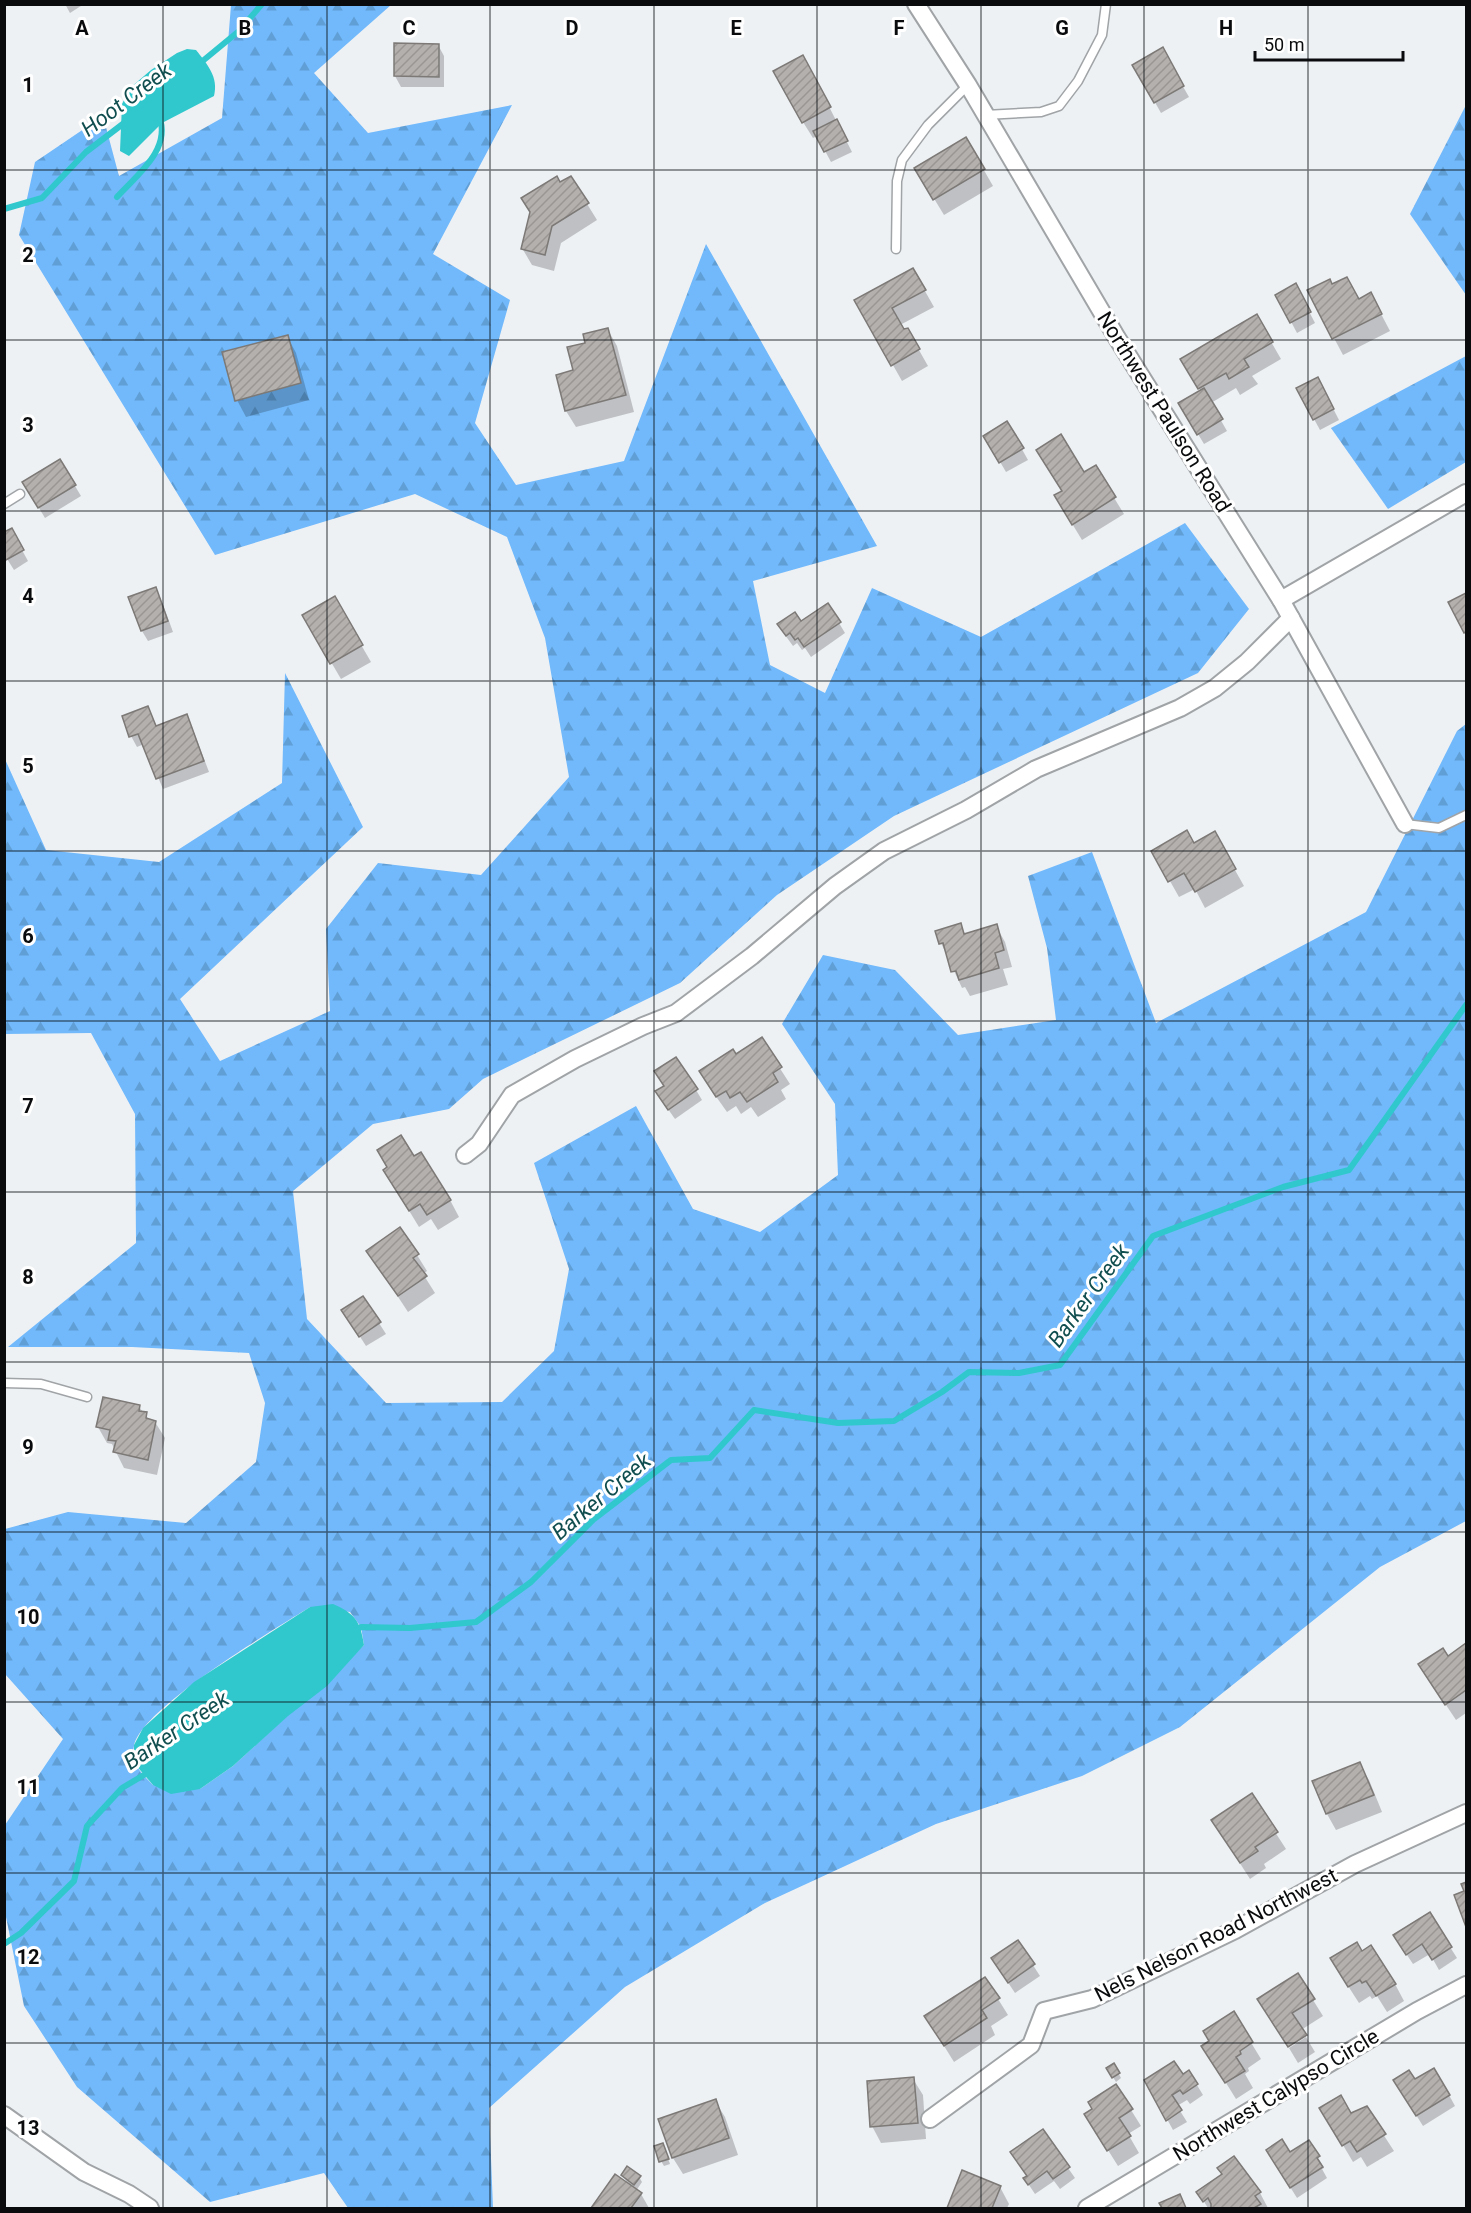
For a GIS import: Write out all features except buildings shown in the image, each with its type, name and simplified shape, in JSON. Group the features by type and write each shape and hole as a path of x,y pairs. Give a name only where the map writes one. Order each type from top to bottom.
{"street":[{"name":"Northwest Paulson Road","path":"916,4 968,85 1117,338 1281,600 1405,824"},
{"path":"1281,600 1467,493"},
{"path":"465,1155 479,1144 512,1095 575,1059 643,1026 676,1013 752,956 835,886 884,851 966,810 1036,769 1180,708 1215,688 1247,662 1291,618"},
{"name":"Nels Nelson Road Northwest","path":"930,2119 1030,2045 1044,2011 1092,1999 1235,1930 1355,1864 1467,1813"},
{"name":"Northwest Calypso Circle","path":"1087,2208 1417,2011 1467,1985"},
{"path":"4,2115 84,2172 129,2194 150,2208"}],"lane":[{"path":"986,115 1041,112 1059,106 1078,81 1102,34 1106,4"},
{"path":"896,249 897,181 902,160 928,125 968,85"},
{"path":"4,504 20,494"},
{"path":"1405,824 1439,828 1467,815"},
{"path":"4,1383 41,1384 87,1397"}],"green space":[{"path":"231,5 391,5 314,73 368,133 512,105 433,254 510,300 475,423 516,485 624,461 706,244 877,546 753,581 770,665 825,693 872,588 981,637 1185,523 1249,609 1198,673 894,816 777,895 680,983 483,1079 449,1109 373,1124 293,1191 307,1319 386,1403 502,1402 554,1351 569,1269 534,1163 636,1106 693,1209 760,1232 838,1175 835,1104 782,1024 823,955 895,970 958,1035 1056,1020 1047,948 1028,876 1092,852 1156,1023 1366,912 1457,731 1466,724 1466,1521 1380,1567 1180,1727 1082,1776 936,1824 765,1903 625,1987 489,2108 493,2208 348,2208 324,2173 210,2202 77,2087 24,2006 5,1912 5,1825 63,1739 5,1674 5,1529 68,1512 186,1523 256,1462 265,1403 249,1353 132,1347 8,1347 136,1243 135,1114 91,1033 5,1034 4,757 46,850 159,862 282,783 285,673 363,827 180,999 220,1061 330,1011 326,929 378,863 481,875 569,777 545,638 507,537 415,494 215,555 19,235 35,162 103,116 119,176 222,118","holes":["310,1607 350,1612 361,1627 364,1645 233,1766 200,1789 153,1785 141,1772 135,1763 133,1752 142,1730 184,1691 212,1670"]},
{"path":"1466,105 1466,295 1410,214"},
{"path":"1466,356 1466,462 1388,509 1331,428"}],"water":[{"path":"187,49 196,50 211,71 215,83 214,96 162,123 129,156 120,151 122,104 130,88 151,70"},
{"path":"333,1604 347,1611 355,1619 361,1629 364,1645 327,1686 288,1716 233,1766 200,1789 171,1794 153,1785 134,1763 134,1745 143,1728 194,1682 310,1607"}],"waterway":[{"name":"Hoot Creek","path":"199,64 239,31 262,4"},
{"path":"117,197 143,170 157,150 162,128 159,116"},
{"name":"Hoot Creek","path":"4,209 42,198 86,152 128,120"},
{"name":"Barker Creek","path":"355,1631 361,1627 410,1628 476,1622 531,1582 594,1519 671,1460 710,1458 754,1410 838,1423 894,1421 942,1392 969,1372 1019,1373 1060,1365 1153,1236 1283,1187 1349,1170 1466,1005"},
{"name":"Barker Creek","path":"4,1944 21,1933 74,1881 87,1826 122,1788 149,1772"}]}
